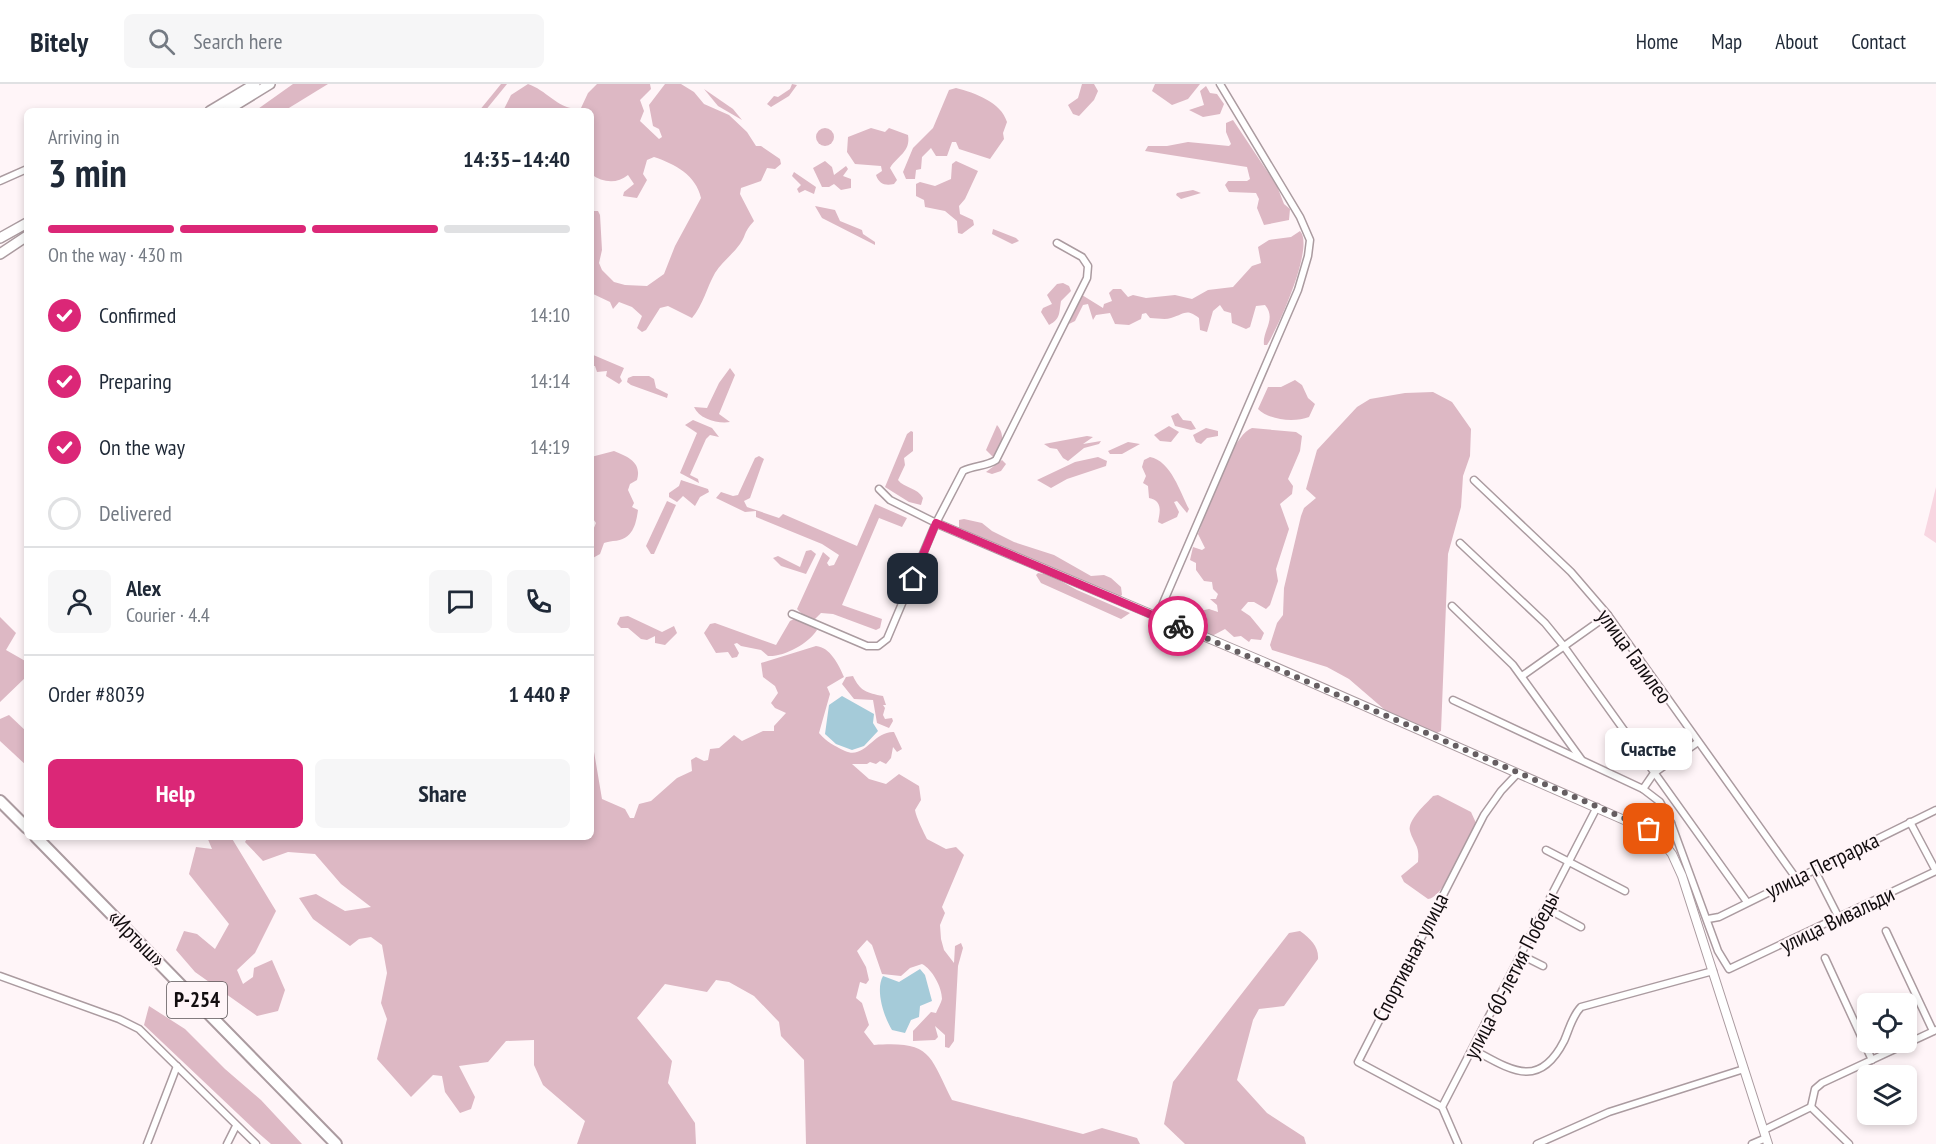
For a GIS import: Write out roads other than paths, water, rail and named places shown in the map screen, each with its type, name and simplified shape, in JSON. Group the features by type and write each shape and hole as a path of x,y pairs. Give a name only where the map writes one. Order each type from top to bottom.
{"highway":[{"path":"0,802 24,826"},
{"name":"«Иртыш»","path":"39,840 336,1144"}],"main road":[{"path":"215,108 255,84"},
{"path":"231,108 270,84"},
{"path":"0,238 24,225"},
{"path":"0,253 24,237"}],"street":[{"path":"1157,617 1276,344 1308,256 1310,240 1300,217 1220,84"},
{"path":"0,181 24,170"},
{"path":"792,614 867,646 878,646 888,639 936,523 963,471 972,467 987,466 996,460 1087,278 1088,266 1082,257 1057,243"},
{"name":"улица Галилео","path":"1474,480 1571,572 1608,615 1797,878"},
{"path":"879,489 890,500 936,523 1656,834 1672,854 1682,876 1766,1138"},
{"path":"1460,543 1545,623 1563,645 1748,902"},
{"path":"1452,606 1521,676 1582,760"},
{"path":"1521,676 1608,615"},
{"path":"1453,700 1643,789 1660,802 1671,823 1708,919"},
{"path":"1643,789 1654,773 1698,742"},
{"name":"Спортивная улица","path":"1442,1107 1358,1062 1484,815 1501,791 1517,774"},
{"name":"улица 60-летия Победы","path":"1442,1107 1474,1050 1597,807"},
{"name":"улица Петрарка","path":"1708,919 1748,902 1936,810"},
{"path":"1910,822 1936,871"},
{"path":"1656,834 1671,823"},
{"path":"1546,850 1625,891"},
{"path":"1814,869 1839,918"},
{"name":"улица Вивальди","path":"1708,919 1729,969 1738,967 1936,871"},
{"path":"1546,908 1581,927"},
{"path":"1752,1144 1766,1138 1811,1107 1815,1089 1822,1083 1935,1031 1886,931"},
{"path":"1521,955 1543,966"},
{"path":"1825,958 1872,1060"},
{"path":"1474,1050 1515,1071 1531,1072 1547,1064 1556,1056 1581,1007 1713,971"},
{"path":"0,976 119,1019 139,1029 256,1144"},
{"path":"147,1144 177,1066"},
{"path":"1537,1144 1609,1112 1744,1069"},
{"path":"1442,1107 1458,1144"},
{"path":"1811,1107 1849,1144"},
{"path":"227,1144 236,1126"}],"water":[{"path":"842,696 874,714 873,723 878,731 864,746 852,750 836,744 825,734 829,705"},
{"path":"920,969 925,975 932,1001 920,1006 919,1017 911,1020 905,1033 892,1030 880,996 883,976 899,982"}],"place":[{"name":"Счастье","path":"1649,829"}]}
